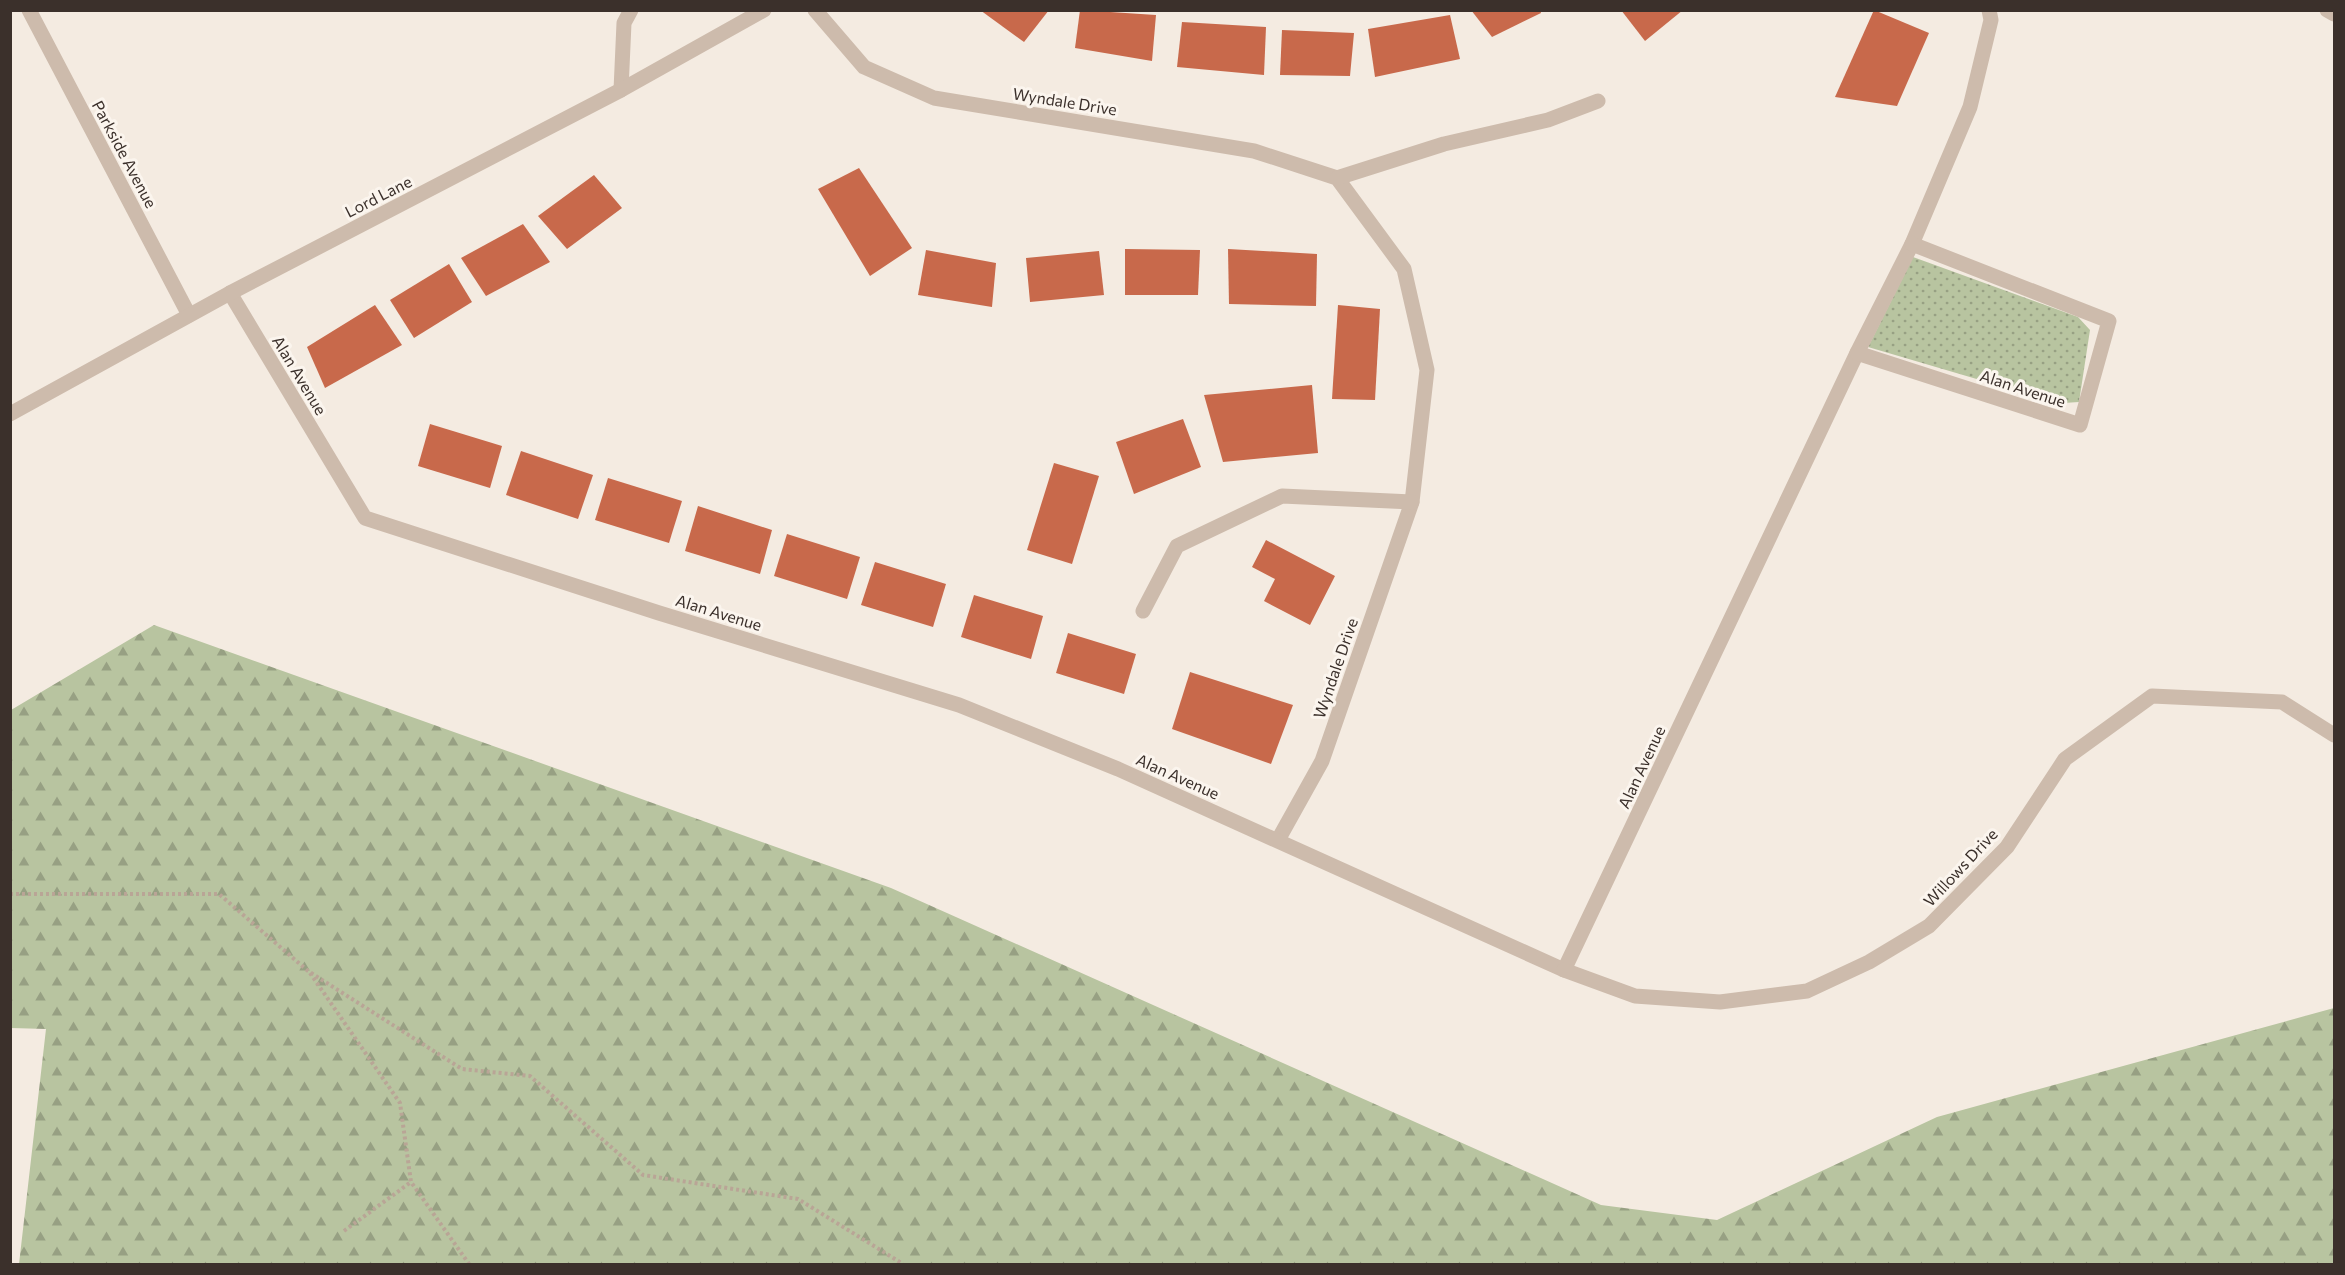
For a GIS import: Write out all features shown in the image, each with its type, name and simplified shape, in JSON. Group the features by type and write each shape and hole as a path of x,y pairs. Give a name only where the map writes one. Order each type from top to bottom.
{"street":[{"name":"Parkside Avenue","path":"29,10 189,315"},
{"path":"621,90 624,23 631,10"},
{"name":"Lord Lane","path":"10,414 230,293 621,90 764,10"},
{"name":"Wyndale Drive","path":"815,10 864,67 934,98 1254,151 1337,178 1404,269 1427,370 1412,502 1322,761 1278,840"},
{"name":"Alan Avenue","path":"230,293 364,518 659,613 959,705 1118,769 1564,970 1857,353 1912,244 1970,107 1991,20 1989,10"},
{"path":"2327,10 2334,14"},
{"path":"1337,178 1444,144 1548,120 1598,101"},
{"name":"Alan Avenue","path":"1857,353 2080,425 2109,321 1912,244"},
{"path":"1143,611 1177,546 1282,496 1412,502"},
{"name":"Willows Drive","path":"1564,970 1635,996 1720,1002 1807,991 1869,962 1929,926 2007,847 2065,759 2152,696 2282,702 2334,735"}],"path":[{"path":"10,894 219,894 308,971 462,1069 530,1076 643,1175 798,1199 903,1264"},
{"path":"308,971 400,1103 411,1182 469,1264"},
{"path":"344,1231 411,1182"}],"green space":[{"path":"1913,257 2078,317 2090,330 2079,402 2048,404 1980,380 1868,347"},
{"path":"154,625 891,888 1601,1205 1717,1220 1937,1117 2334,1008 2334,1264 19,1264 46,1029 11,1028 11,710"}],"building":[{"path":"980,10 1049,10 1024,42"},
{"path":"1080,10 1156,15 1152,61 1075,48"},
{"path":"1471,10 1540,10 1541,13 1492,37"},
{"path":"1621,10 1683,10 1645,41"},
{"path":"1874,10 1929,33 1897,106 1835,97"},
{"path":"1450,15 1460,59 1375,77 1368,29"},
{"path":"1182,22 1266,27 1264,75 1177,67"},
{"path":"1282,30 1354,33 1350,76 1280,75"},
{"path":"859,168 912,248 870,276 818,189"},
{"path":"594,175 622,208 567,249 538,216"},
{"path":"523,224 550,262 486,296 461,258"},
{"path":"1125,249 1200,250 1198,295 1125,295"},
{"path":"1228,249 1317,254 1316,306 1229,304"},
{"path":"926,250 996,263 992,307 918,295"},
{"path":"1099,251 1104,295 1030,302 1026,258"},
{"path":"449,264 472,302 414,338 390,300"},
{"path":"375,305 402,345 325,388 307,347"},
{"path":"1338,305 1380,309 1375,400 1332,399"},
{"path":"1312,385 1318,453 1223,462 1204,395"},
{"path":"1183,419 1201,467 1134,494 1116,442"},
{"path":"430,424 502,446 490,488 418,466"},
{"path":"521,451 593,475 578,519 506,495"},
{"path":"1054,463 1099,476 1072,564 1027,550"},
{"path":"608,478 682,501 669,543 595,520"},
{"path":"698,506 772,530 760,574 685,551"},
{"path":"787,534 860,557 847,599 774,576"},
{"path":"1266,540 1335,576 1310,625 1264,601 1275,579 1252,567"},
{"path":"875,562 946,584 933,627 861,605"},
{"path":"974,595 1043,616 1031,659 961,637"},
{"path":"1068,633 1136,654 1124,694 1056,673"},
{"path":"1190,672 1293,705 1271,764 1172,729"}]}
